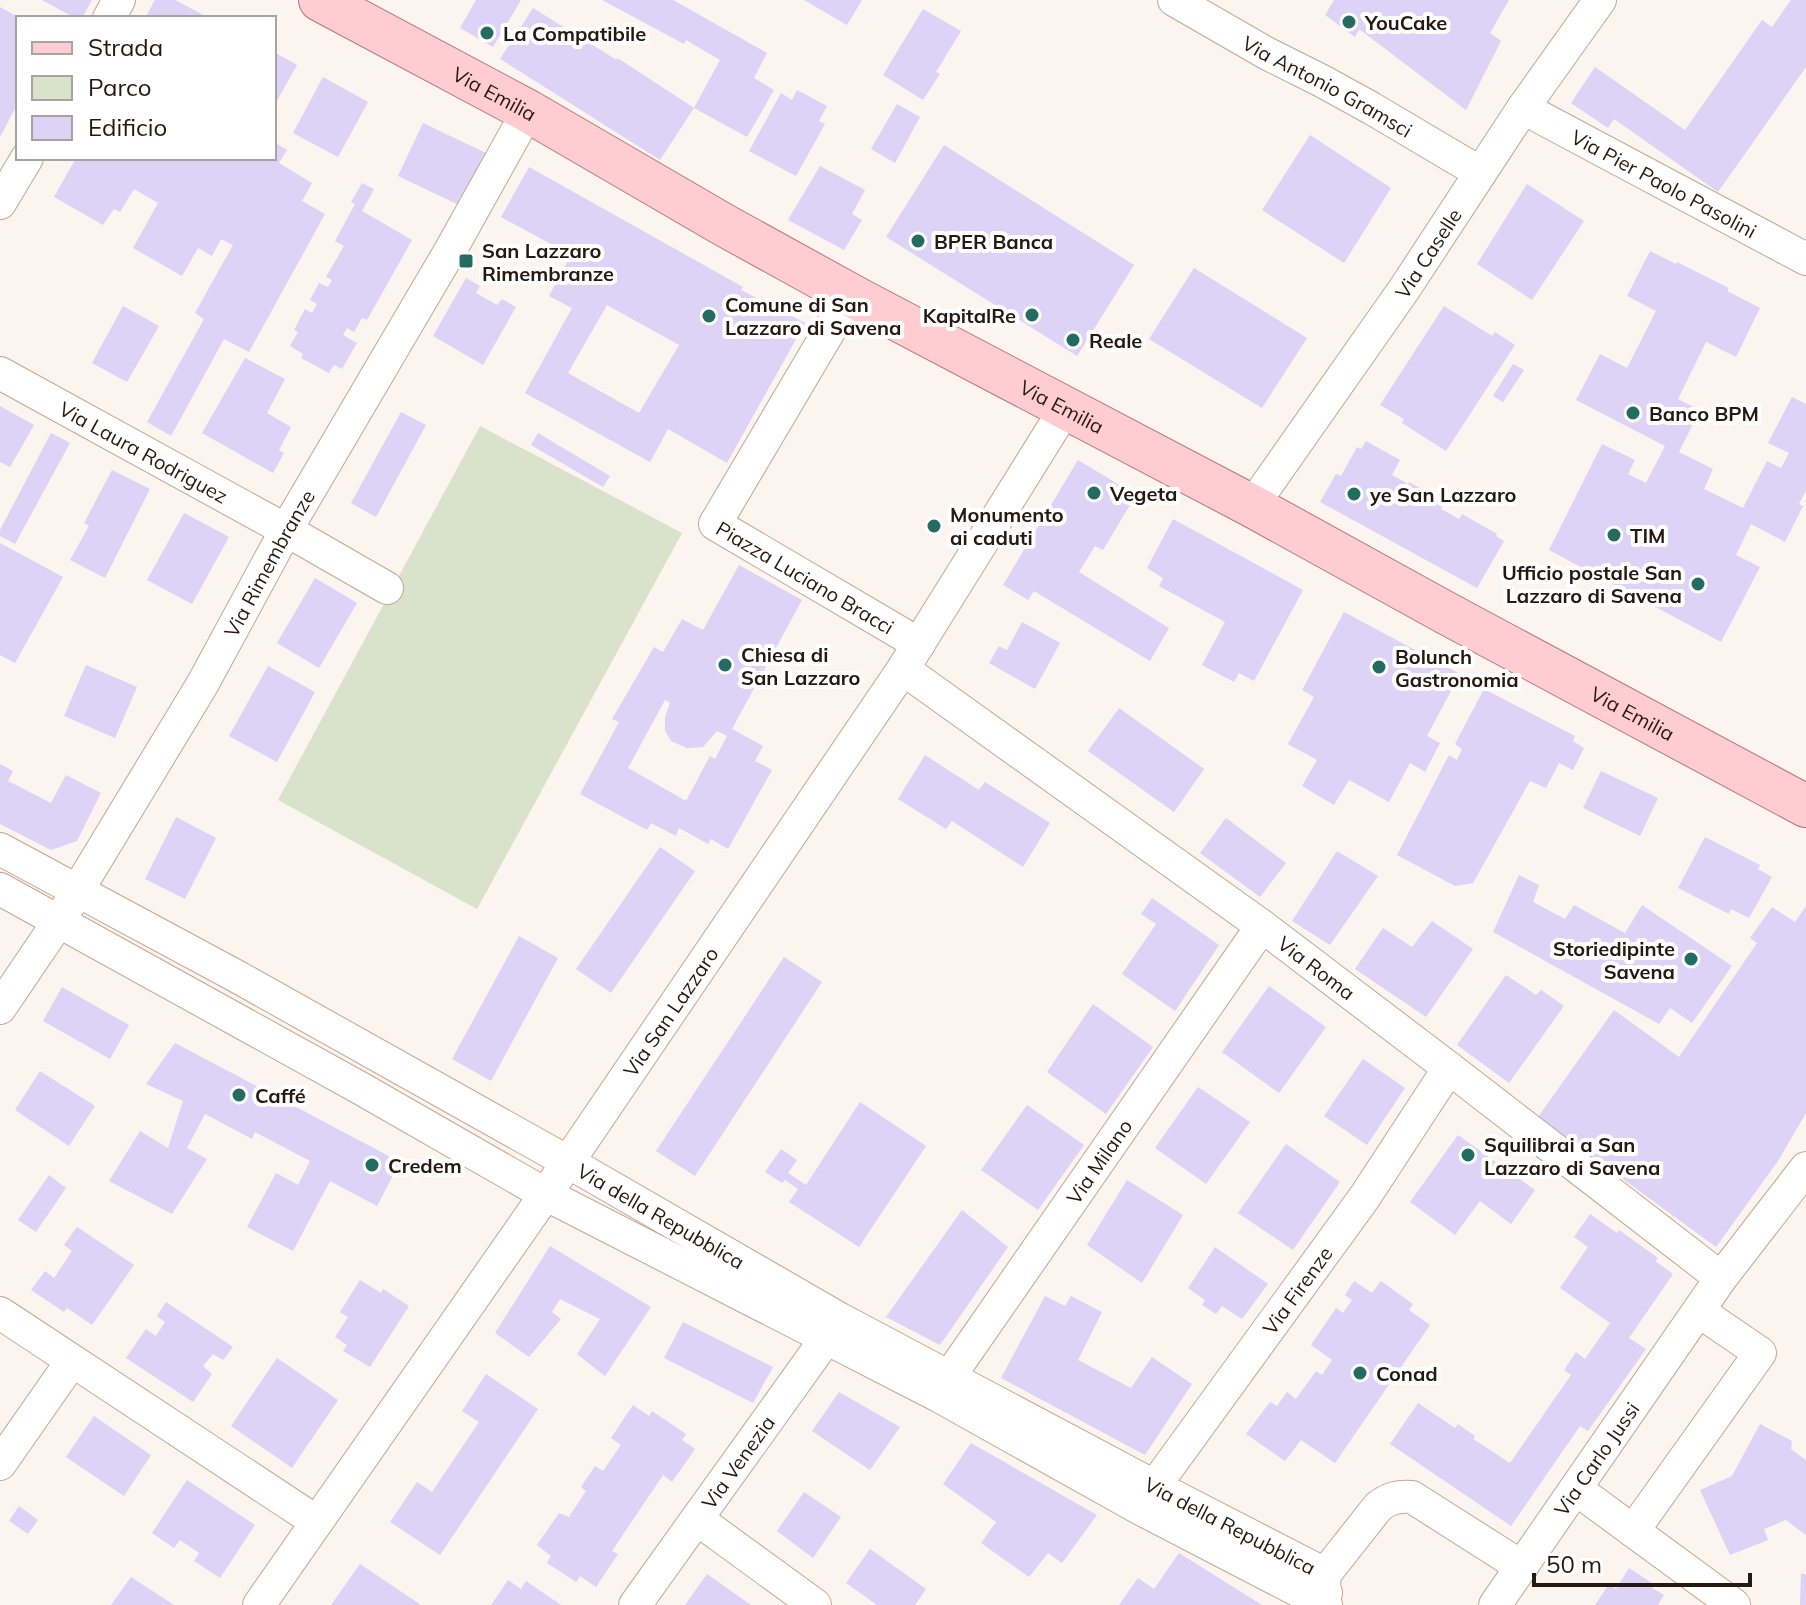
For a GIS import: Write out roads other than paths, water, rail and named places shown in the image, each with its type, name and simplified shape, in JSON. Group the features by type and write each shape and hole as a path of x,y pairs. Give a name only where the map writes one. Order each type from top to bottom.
{"main road":[{"name":"Via Emilia","path":"320,0 528,111 724,225 851,294 1252,506 1806,806"}],"street":[{"name":"Via Antonio Gramsci","path":"1174,0 1371,108 1479,172"},
{"name":"Via Caselle","path":"1252,506 1405,288 1479,172 1600,0"},
{"name":"Via Pier Paolo Pasolini","path":"1523,108 1806,259"},
{"name":"Via Rimembranze","path":"0,1008 59,921 202,685 286,530 450,251 528,111"},
{"path":"0,203 26,160"},
{"name":"Piazza Luciano Bracci","path":"851,294 715,524 911,657"},
{"name":"Via Laura Rodriguez","path":"0,373 387,588"},
{"name":"Via San Lazzaro","path":"259,1605 568,1162 911,657 1065,409"},
{"name":"Via Roma","path":"911,657 1721,1278"},
{"name":"Via della Repubblica","path":"0,849 236,976 568,1162 833,1329"},
{"name":"Via della Repubblica","path":"0,889 545,1194 833,1329 1327,1595"},
{"name":"Via Milano","path":"943,1386 1262,926"},
{"name":"Via Firenze","path":"1146,1497 1364,1198 1449,1068"},
{"name":"Via Carlo Jussi","path":"1495,1605 1721,1278 1806,1168"},
{"path":"1633,1531 1760,1353 1700,1312"},
{"path":"0,1313 317,1522"},
{"name":"Via Venezia","path":"635,1605 833,1329"},
{"path":"0,1464 72,1361"},
{"path":"1576,1489 1734,1605"},
{"path":"1327,1595 1378,1507 1400,1496 1412,1497 1522,1567"},
{"path":"697,1519 815,1605"}],"place":[{"name":"YouCake","path":"1349,22"},
{"name":"La Compatibile","path":"487,33"},
{"name":"BPER Banca","path":"918,241"},
{"name":"San Lazzaro Rimembranze","path":"466,261"},
{"name":"KapitalRe","path":"1032,315"},
{"name":"Comune di San Lazzaro di Savena","path":"709,316"},
{"name":"Reale","path":"1073,340"},
{"name":"Banco BPM","path":"1633,413"},
{"name":"Vegeta","path":"1094,493"},
{"name":"ye San Lazzaro","path":"1354,494"},
{"name":"Monumento ai caduti","path":"934,526"},
{"name":"TIM","path":"1614,535"},
{"name":"Ufficio postale San Lazzaro di Savena","path":"1698,584"},
{"name":"Chiesa di San Lazzaro","path":"725,665"},
{"name":"Bolunch Gastronomia","path":"1379,667"},
{"name":"Storiedipinte Savena","path":"1691,959"},
{"name":"Caffé","path":"239,1095"},
{"name":"Squilibrai a San Lazzaro di Savena","path":"1468,1155"},
{"name":"Credem","path":"372,1165"},
{"name":"Conad","path":"1360,1373"}]}
